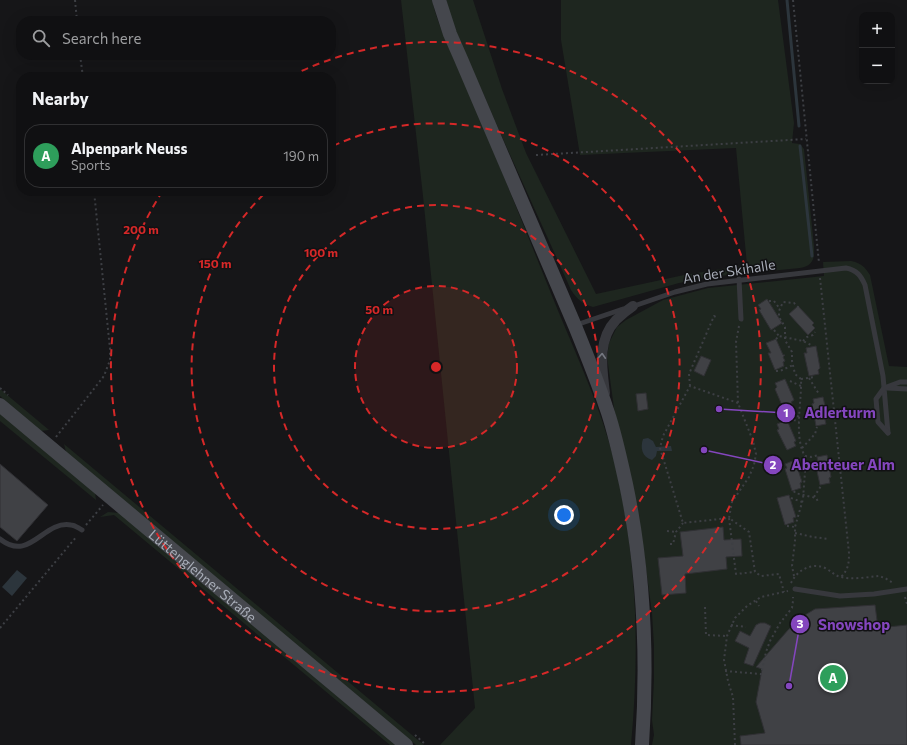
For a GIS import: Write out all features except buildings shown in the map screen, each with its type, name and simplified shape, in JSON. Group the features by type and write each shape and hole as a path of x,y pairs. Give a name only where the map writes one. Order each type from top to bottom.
{"main road":[{"path":"439,0 458,52 575,326 607,409 620,459 637,546 642,594 645,677 642,745"},
{"name":"Lüttenglehner Straße","path":"0,404 406,745"}],"street":[{"path":"607,409 602,365 602,352 605,340 609,329 616,320 633,306"}],"lane":[{"name":"An der Skihalle","path":"575,326 700,285 739,279 846,268 857,272 865,285 883,376 888,433 878,422 876,400 884,388"},
{"path":"739,279 741,319"},
{"path":"884,388 900,382 907,382"},
{"path":"884,388 907,389"},
{"path":"0,539 5,543 20,547 36,541 51,529 62,524 72,525 82,530"},
{"path":"795,589 840,596 874,594 905,589"}],"path":[{"path":"75,0 77,16"},
{"path":"793,0 849,553 849,565 841,578"},
{"path":"80,60 82,72"},
{"path":"536,155 806,139"},
{"path":"49,445 104,376 110,360 95,196"},
{"path":"770,301 774,301 780,309"},
{"path":"794,576 792,566 795,527 802,502 806,473 806,458 798,431 802,386 801,379 796,374 793,364 792,352 785,338 785,327 779,317 783,302 794,303 798,308"},
{"path":"683,523 660,448 663,436 690,386 689,374 714,316 718,318"},
{"path":"741,319 736,342 738,403 753,441 756,454 754,465 749,477 732,502 729,518 736,574 755,572 761,576 779,574 784,592"},
{"path":"774,330 779,336 803,341 813,346"},
{"path":"803,341 815,332"},
{"path":"776,339 779,336"},
{"path":"776,371 780,371 793,364"},
{"path":"809,378 819,394"},
{"path":"801,379 814,378"},
{"path":"790,382 802,386"},
{"path":"690,386 738,403"},
{"path":"784,409 791,414 800,417"},
{"path":"784,420 792,419 799,422"},
{"path":"802,448 815,434 817,427"},
{"path":"805,456 811,457 819,455"},
{"path":"814,497 821,486"},
{"path":"794,491 803,495 814,497 819,503"},
{"path":"0,628 110,497"},
{"path":"791,498 802,502"},
{"path":"670,544 673,544 676,532 683,523 729,518 749,532 755,572"},
{"path":"787,526 795,527"},
{"path":"668,532 676,532"},
{"path":"795,533 813,538 829,539"},
{"path":"734,745 734,705 726,671 724,654 727,636 731,625 740,612 755,600 768,595 791,590 791,582 794,576 802,570 814,566 825,569 841,578 879,576 905,589"},
{"path":"726,671 761,674 764,658 770,641 780,623 792,608 793,597"},
{"path":"755,600 759,606"},
{"path":"705,607 706,635 727,636"},
{"path":"731,625 746,627"}],"shaded area":[{"path":"401,0 432,0 443,34 490,142 589,385 609,441 622,496 632,566 636,637 634,709 631,745 440,745 475,708 423,196"},
{"path":"446,0 473,0 502,89 526,153 596,294 684,275 747,265 736,148 580,155 561,40 561,0 778,0 794,123 792,143 800,144 804,149 814,246 812,261 808,265 800,268 709,277 679,283 593,307 583,303 571,290 504,142 462,47"},
{"path":"851,261 862,266 870,275 889,366 907,367 907,745 652,745 654,735 652,720 654,646 652,613 643,546 614,408 607,357 609,343 617,327 626,320 663,300 708,288 824,276 823,262"},
{"path":"0,389 49,430 41,431 0,396"},
{"path":"0,412 95,492 96,500 0,421"},
{"path":"648,438 653,441 656,447 671,446 672,451 657,451 656,456 652,460 649,459 644,454 642,446 643,439"},
{"path":"64,444 424,745 416,745 66,452"},
{"path":"108,512 120,513 398,745 390,745 114,515 100,517"},
{"path":"17,570 27,578 12,596 2,587"}],"waterway":[{"path":"787,0 799,126"},
{"path":"800,146 812,256"}],"place":[{"name":"Adlerturm","path":"719,409"},
{"name":"Abenteuer Alm","path":"704,450"},
{"name":"Alpenpark Neuss","path":"833,678"},
{"name":"Snowshop","path":"789,686"}]}
